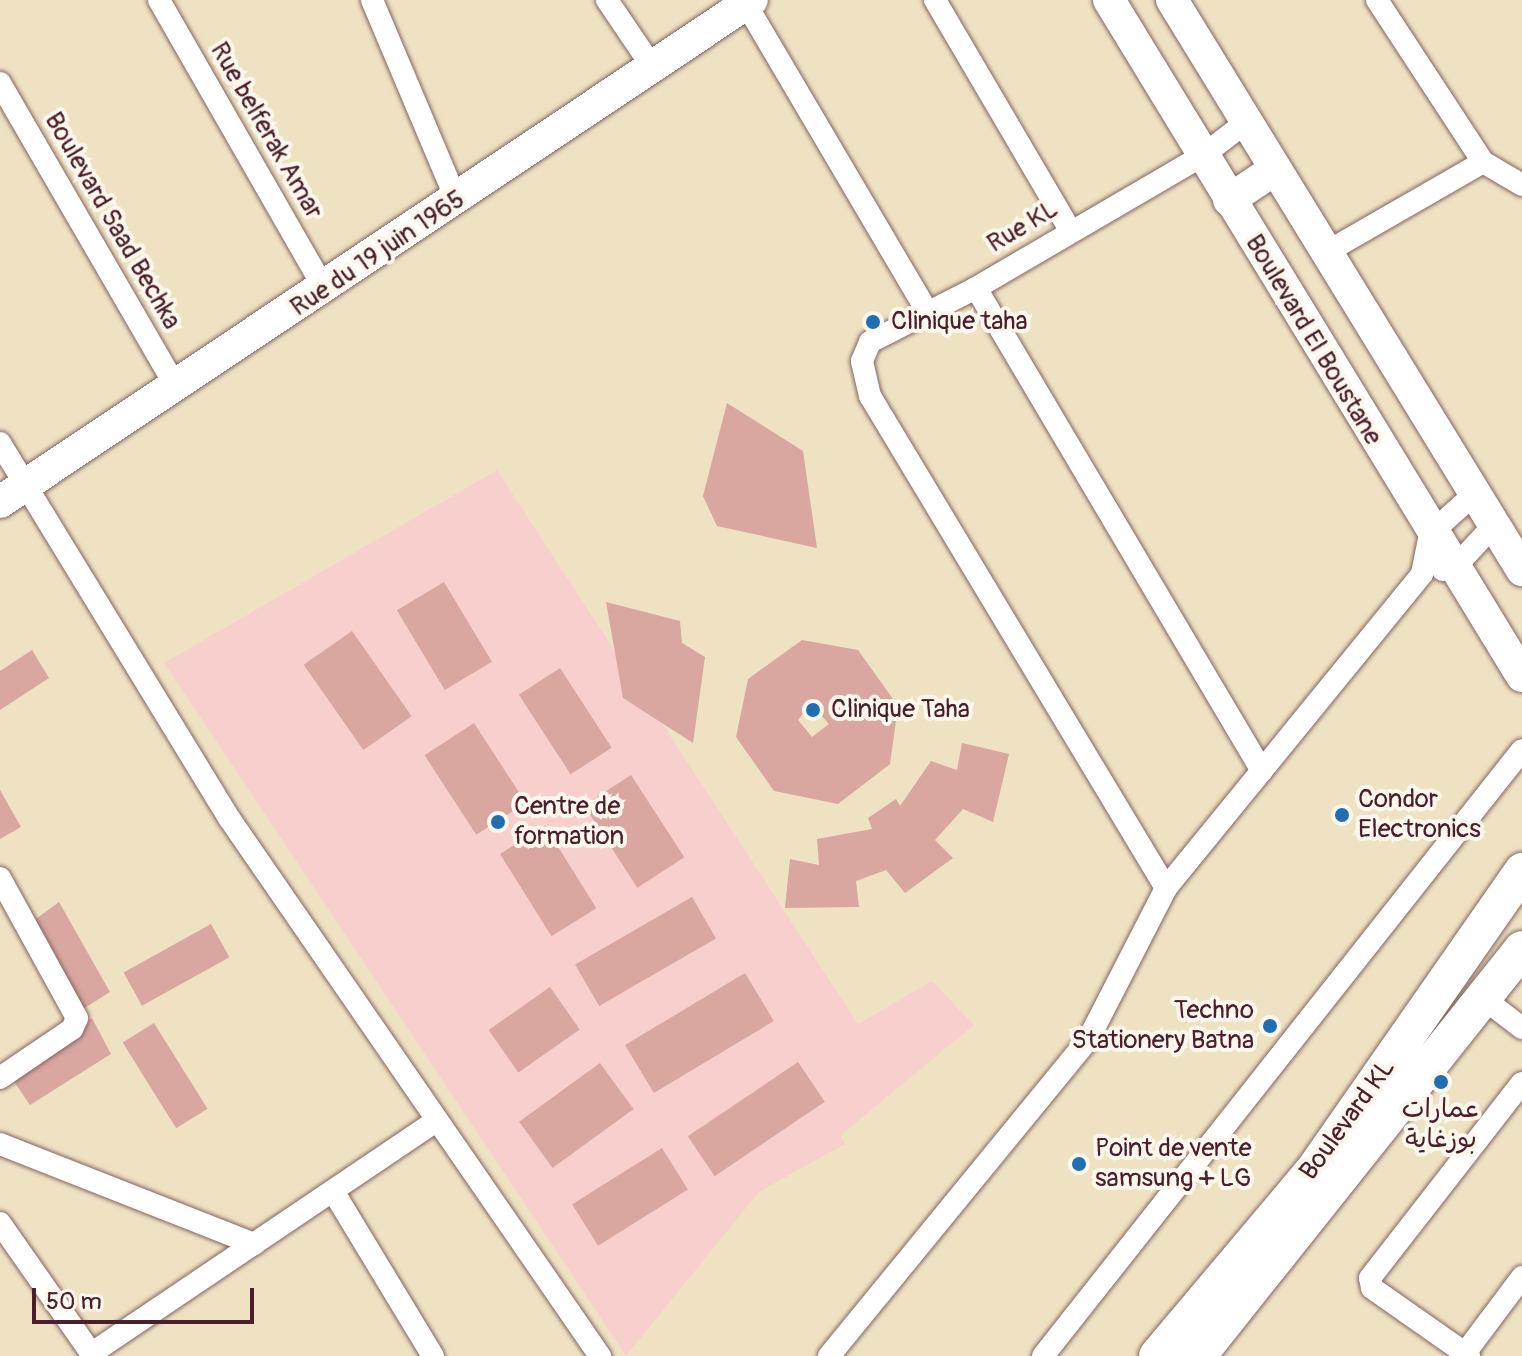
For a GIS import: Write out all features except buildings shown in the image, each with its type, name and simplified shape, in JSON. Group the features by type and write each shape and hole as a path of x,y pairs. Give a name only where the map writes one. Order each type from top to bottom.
{"main road":[{"name":"Boulevard El Boustane","path":"1109,0 1430,534 1522,676"},
{"path":"1172,0 1473,495 1522,570"},
{"name":"Rue du 19 juin 1965","path":"13,494 325,290 749,2"},
{"path":"1229,200 1274,170"},
{"name":"Boulevard KL","path":"1157,1356 1313,1171 1522,871"},
{"name":"Boulevard KL","path":"1198,1356 1522,949"}],"street":[{"name":"Rue belferak Amar","path":"159,0 325,290"},
{"path":"372,0 457,201"},
{"path":"607,0 653,68"},
{"path":"935,0 1070,230"},
{"path":"1377,0 1483,162 1522,185"},
{"path":"749,2 926,310"},
{"name":"Boulevard Saad Bechka","path":"0,83 176,387"},
{"name":"Rue KL","path":"1166,888 870,396 862,361 870,342 926,310 976,288 1070,230 1202,156 1245,123"},
{"path":"1325,253 1483,162"},
{"path":"976,288 1262,771"},
{"path":"0,443 13,494 229,818 600,1356"},
{"path":"829,1356 1088,1040 1166,888 1422,574 1430,534 1473,495"},
{"path":"1422,574 1454,568 1493,526"},
{"path":"1043,1356 1522,750"},
{"path":"0,878 77,1018 72,1029 0,1078"},
{"path":"1483,998 1522,1028"},
{"path":"1522,1083 1370,1278 1372,1288 1467,1355 1522,1277"},
{"path":"0,1223 93,1355 437,1120"},
{"path":"0,1144 254,1244"},
{"path":"333,1191 433,1356"}],"shaded area":[{"name":"Centre de formation","path":"497,470 858,1024 932,981 974,1025 841,1135 845,1144 759,1192 626,1356 164,663"}],"place":[{"name":"Clinique taha","path":"873,322"},
{"name":"Clinique Taha","path":"813,710"},
{"name":"Condor Electronics","path":"1342,815"},
{"name":"Centre de formation","path":"498,822"},
{"name":"Techno Stationery Batna","path":"1270,1026"},
{"name":"عمارات بوزغاية","path":"1441,1082"},
{"name":"Point de vente samsung + LG","path":"1079,1164"}]}
